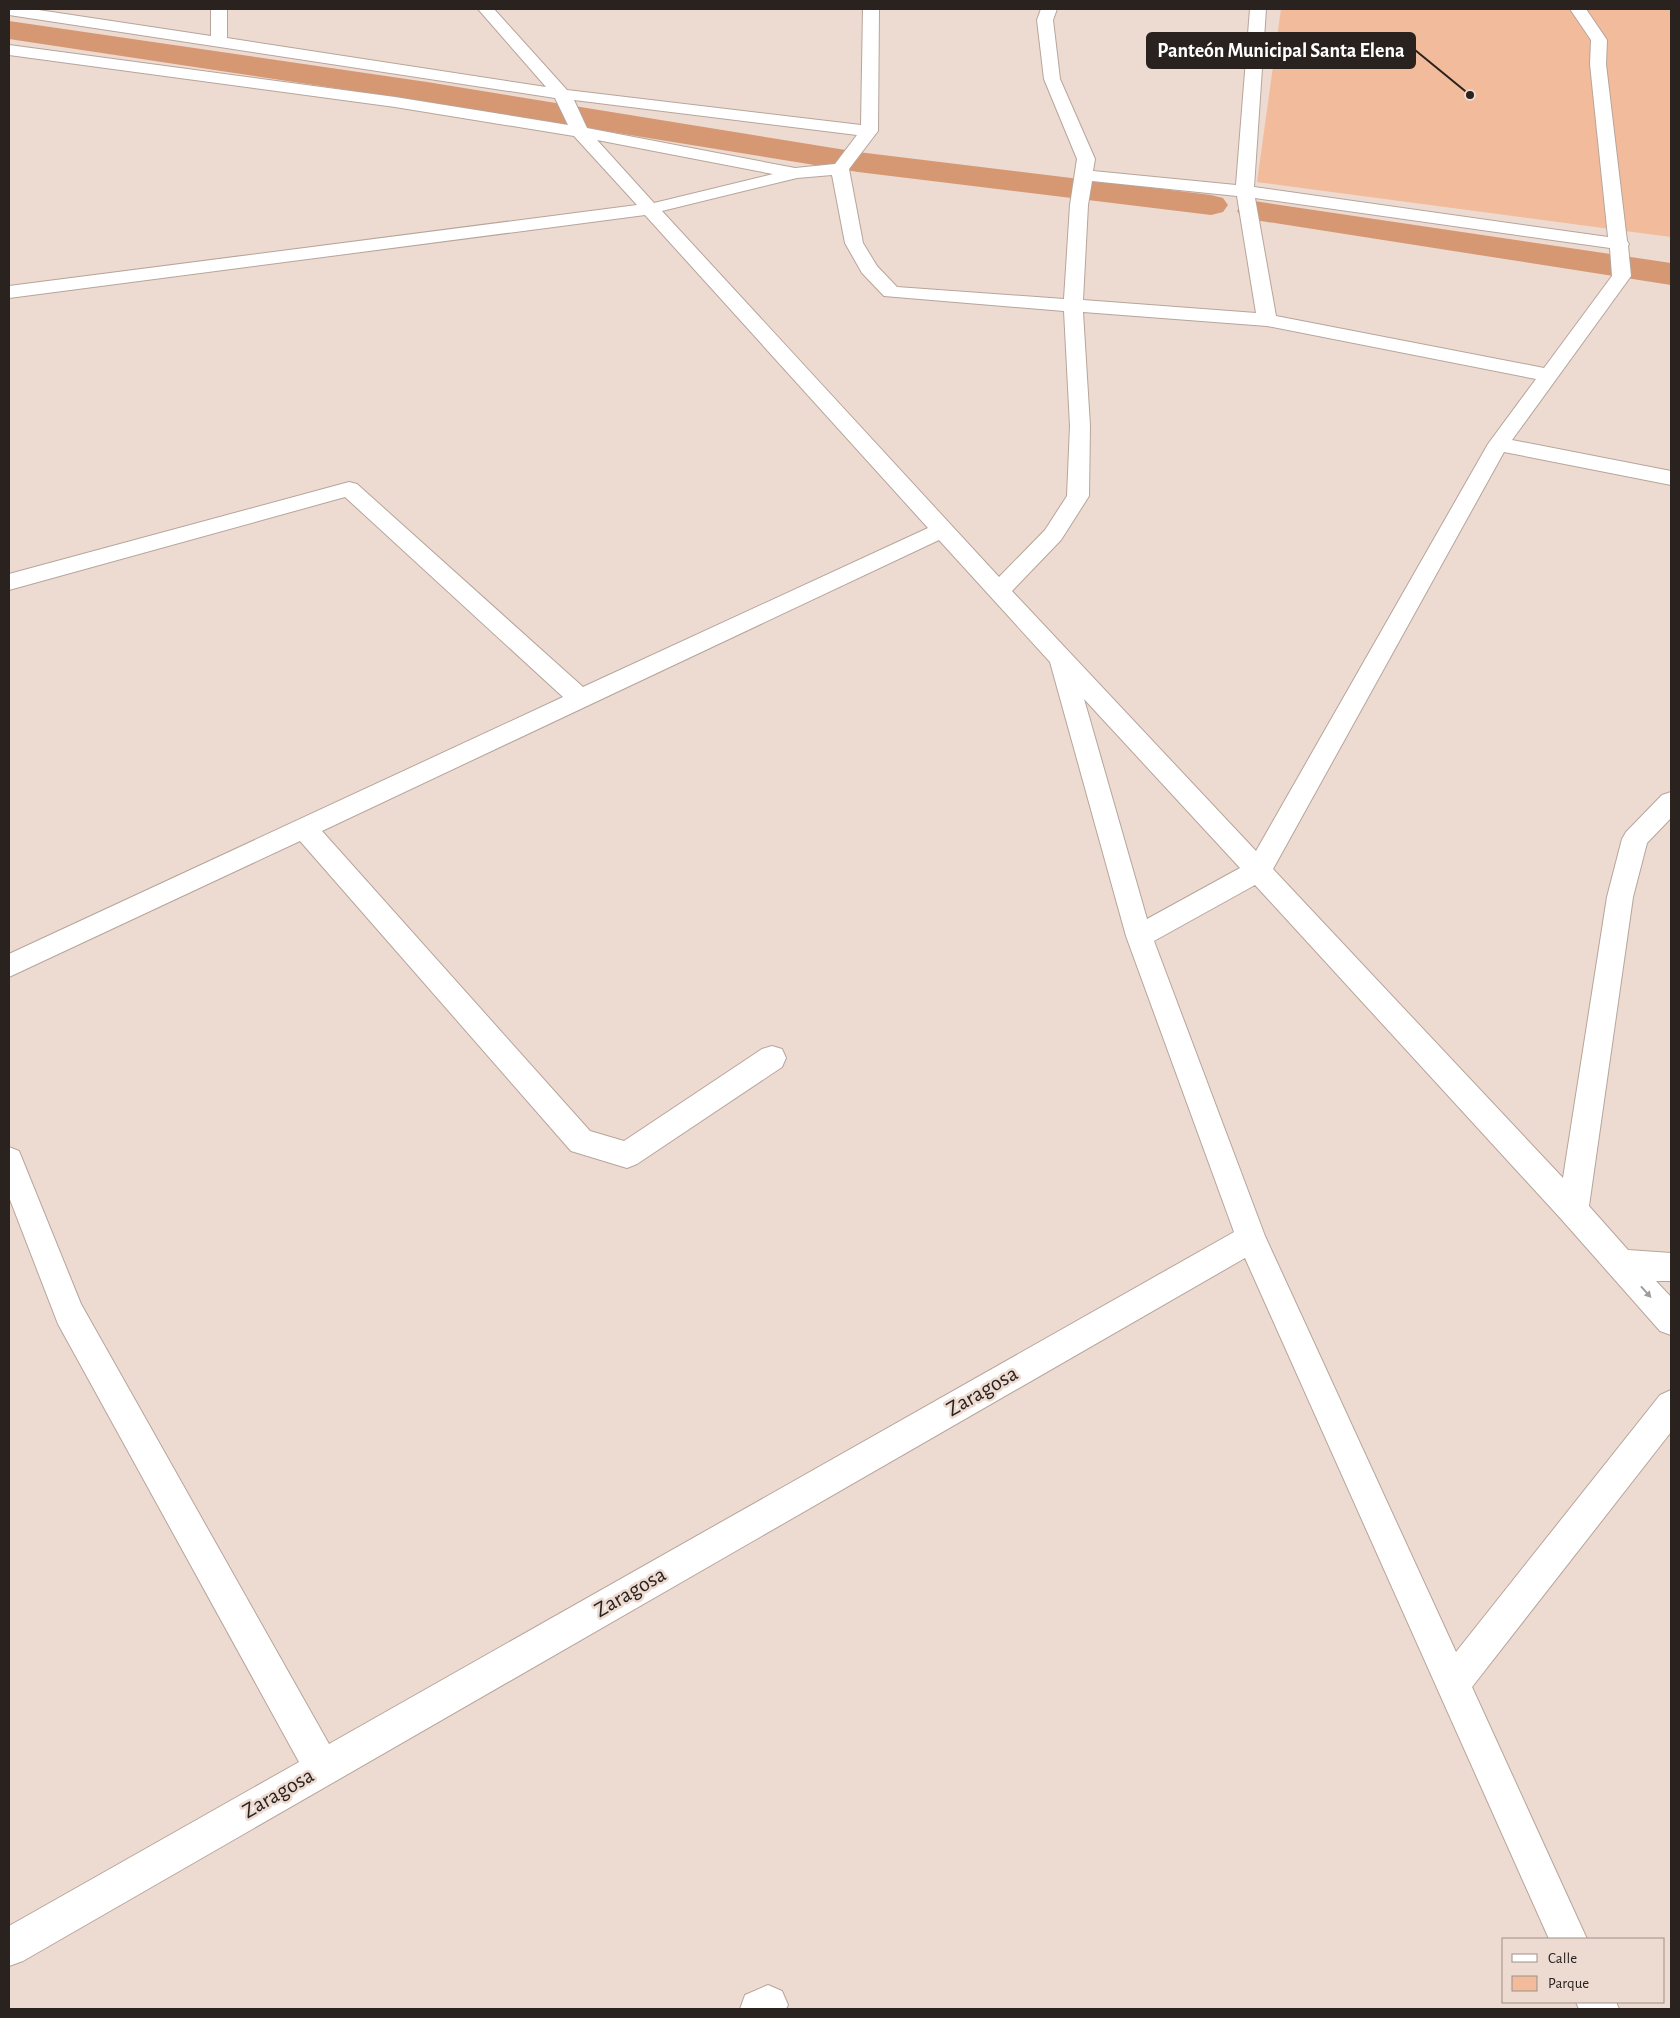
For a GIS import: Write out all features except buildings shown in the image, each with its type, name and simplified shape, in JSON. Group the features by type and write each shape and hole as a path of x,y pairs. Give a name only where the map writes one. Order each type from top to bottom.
{"street":[{"path":"219,9 219,42"},
{"path":"486,9 562,94 580,132 998,591 1573,1210 1671,1320"},
{"path":"9,292 650,209 797,173 840,169 869,131 871,9"},
{"path":"998,591 1053,535 1078,496 1080,426 1074,305 1079,204 1086,159 1052,79 1045,20 1049,9"},
{"path":"1258,9 1245,190 1267,320"},
{"path":"1139,936 1258,871 1498,444 1548,374 1620,260 1598,64 1599,40 1578,9"},
{"path":"9,10 562,94 869,131"},
{"path":"9,50 395,102 580,132 797,173"},
{"path":"840,169 854,243 870,269 891,292 1267,320 1548,374"},
{"path":"1084,175 1245,190 1620,260"},
{"path":"1498,444 1671,478"},
{"path":"9,582 349,489 581,699"},
{"path":"9,966 942,530"},
{"path":"1061,659 1139,936 1251,1238 1568,1938"},
{"path":"1573,1210 1620,897 1635,839 1671,802"},
{"path":"304,828 581,1142 627,1155 772,1058"},
{"path":"9,1160 69,1313 322,1768"},
{"name":"Zaragosa","path":"9,1947 1251,1238"},
{"path":"1622,1264 1671,1267"},
{"path":"1452,1685 1671,1406"}],"green space":[{"path":"1281,9 1671,9 1671,237 1257,182"}],"waterway":[{"path":"9,30 427,92 858,162 1211,205"},
{"path":"1254,211 1671,274"}],"place":[{"name":"Panteón Municipal Santa Elena","path":"1470,95"}]}
